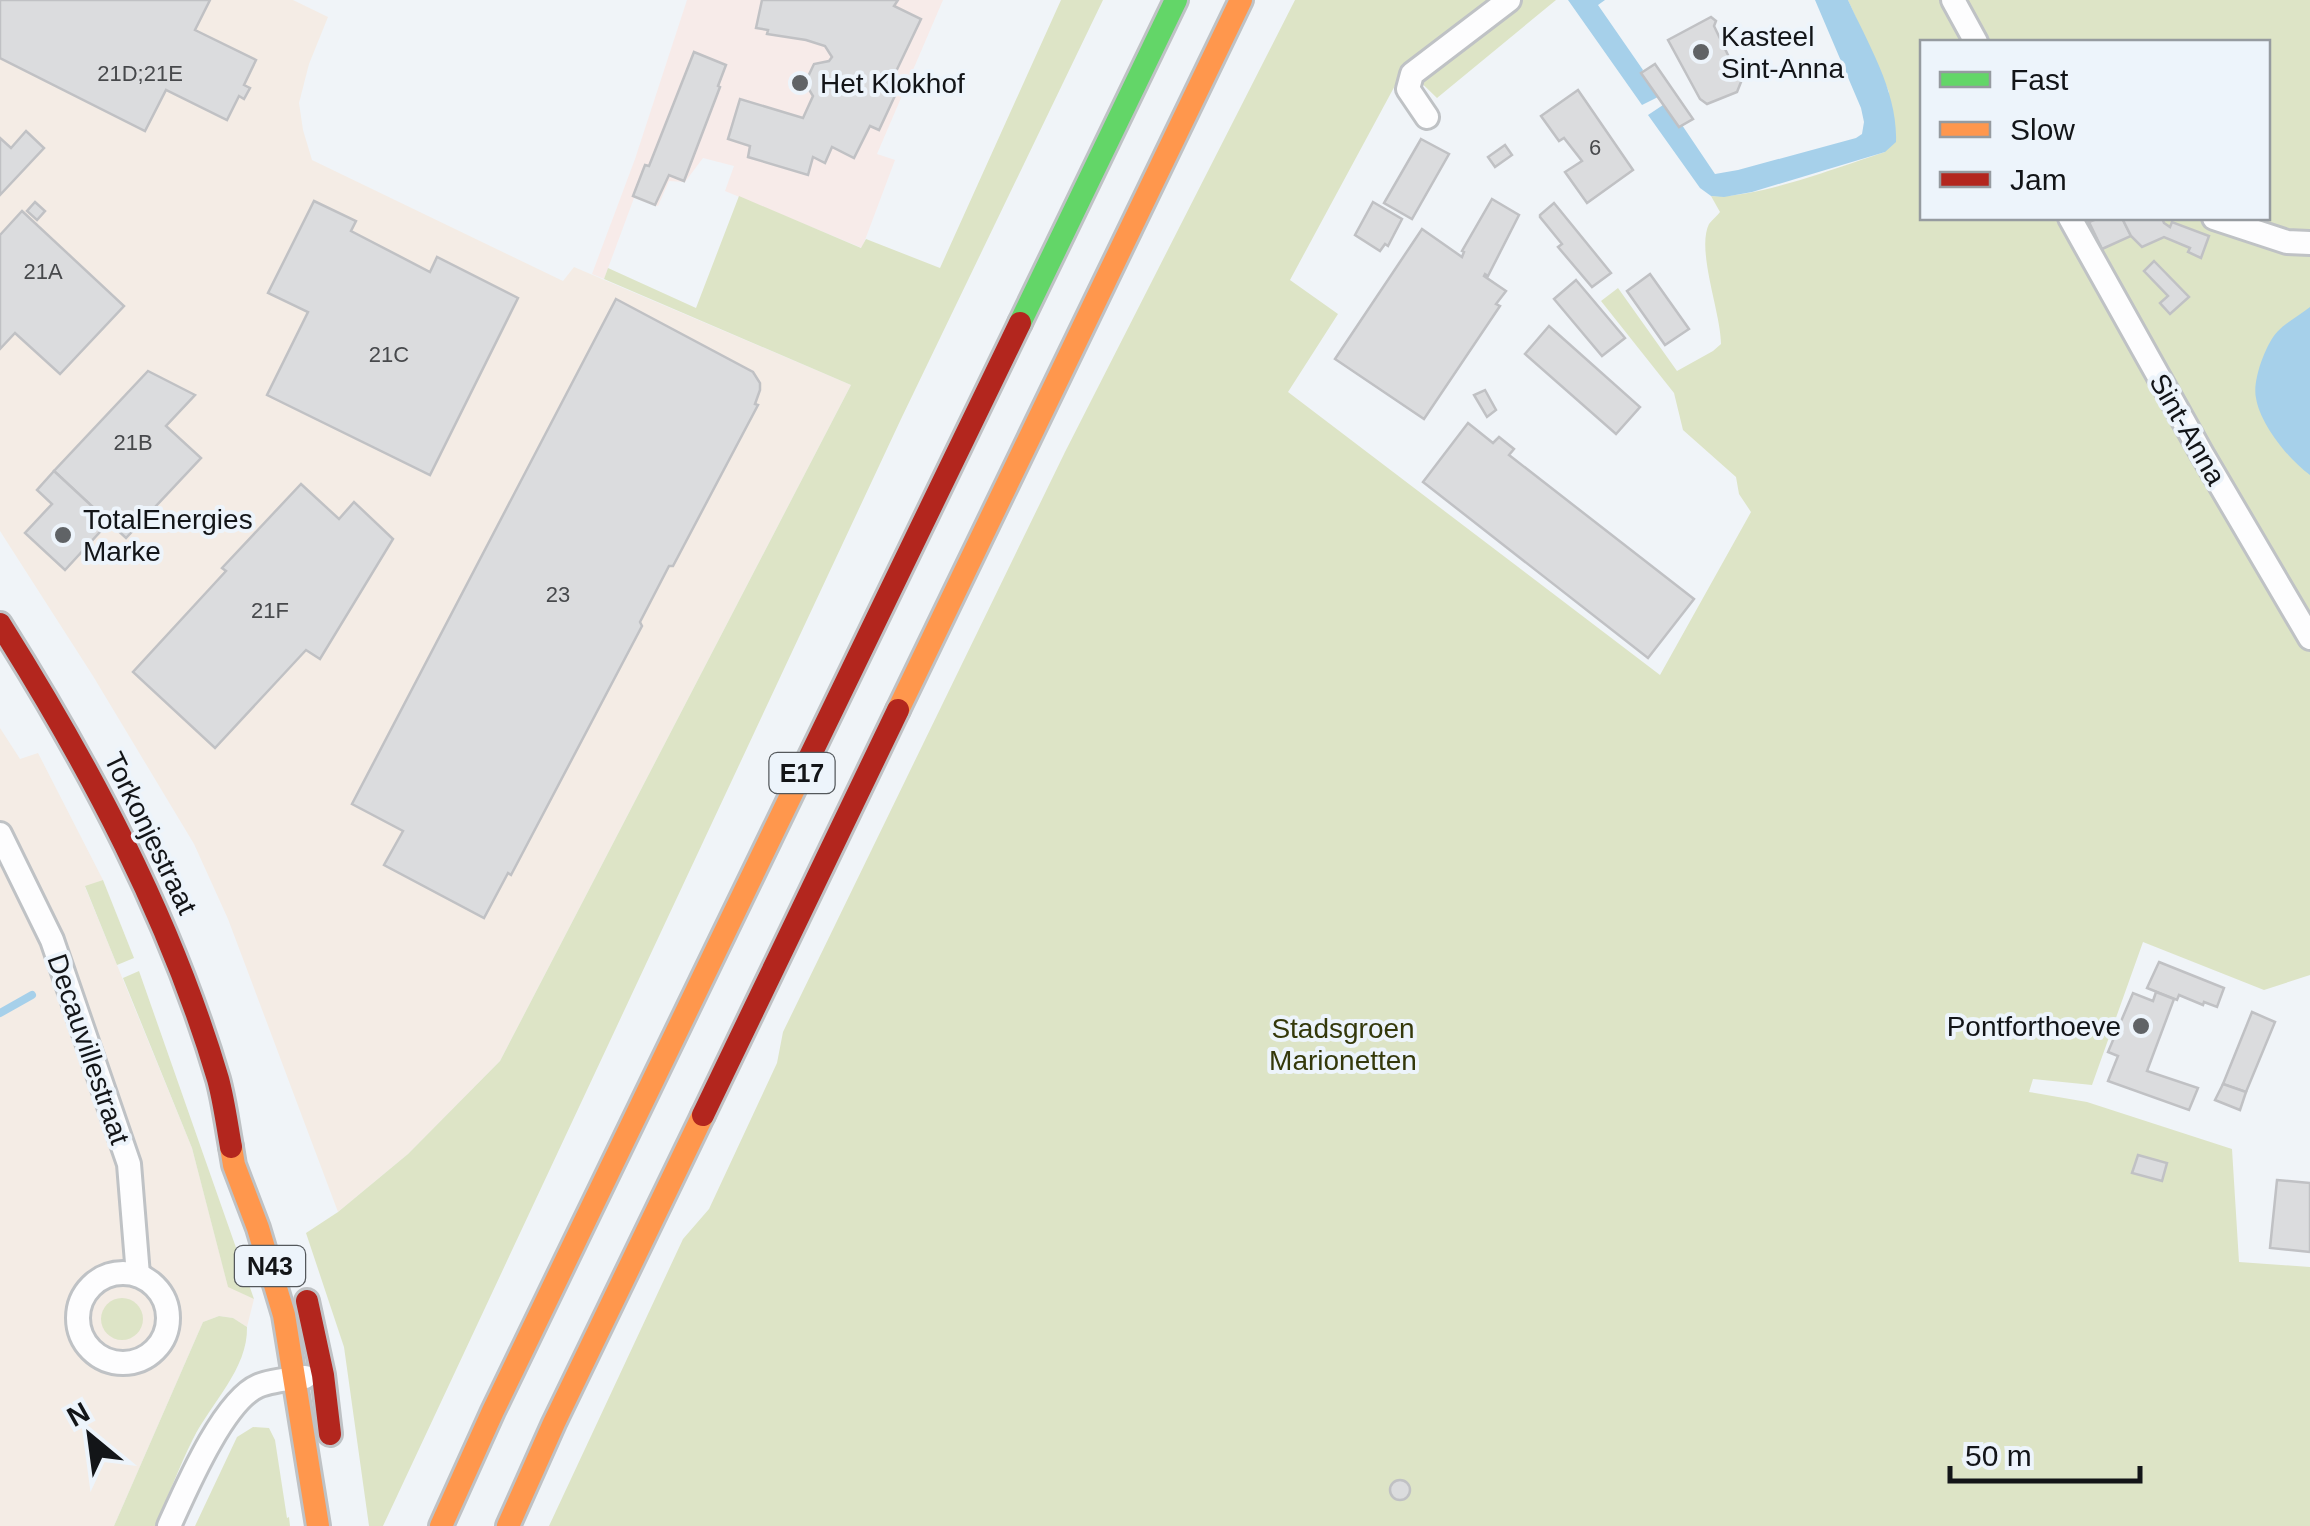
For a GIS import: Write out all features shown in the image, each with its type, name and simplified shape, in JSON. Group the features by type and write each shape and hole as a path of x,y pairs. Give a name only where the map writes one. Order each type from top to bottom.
{"main road":[{"name":"E17","path":"441,1526 1176,0"},
{"name":"E17","path":"508,1526 1242,0"},
{"name":"Torkonjestraat","path":"0,624 54,710 118,830 166,931 219,1082 251,1142"},
{"name":"Torkonjestraat","path":"219,1082 234,1165 284,1316 318,1526"},
{"name":"N43","path":"299,1273 322,1375 332,1450"}],"street":[{"path":"1427,118 1408,89 1412,74 1509,0"},
{"path":"1953,0 1975,40"},
{"name":"Sint-Anna","path":"2071,220 2192,438 2310,638"},
{"path":"2220,220 2288,242 2310,243"},
{"name":"Decauvillestraat","path":"0,834 52,940 129,1164 138,1275"},
{"path":"124,1272 138,1275 161,1292 167,1306 165,1334 147,1357 117,1364 102,1359 81,1338 78,1307 95,1282 124,1272"},
{"path":"169,1526 209,1444 242,1396 258,1386 322,1375"}],"shaded area":[{"path":"0,0 293,0 328,17 299,103 312,160 563,281 574,267 851,385 500,1061 408,1154 338,1212 228,919 194,844 0,531"},
{"path":"687,0 943,0 877,154 895,160 862,248 725,191 734,166 703,158 685,182 669,181 658,206 634,198 604,279 592,274"},
{"path":"0,728 20,759 38,753 103,880 85,887 192,1148 228,1286 254,1299 247,1327 233,1318 219,1316 203,1322 114,1526 0,1526"}],"green space":[{"path":"1061,0 1103,0 901,419 383,1526 369,1526 344,1347 306,1233 408,1154 500,1061 851,385 604,279 608,268 696,308 739,196 861,248 866,239 940,268"},
{"name":"Stadsgroen Marionetten","path":"1295,0 1556,0 1437,98 1405,67 1290,280 1338,314 1288,392 1660,675 1751,512 1739,494 1736,477 1683,430 1674,393 1601,301 1618,288 1677,371 1721,344 1705,249 1709,224 1720,212 1711,196 1774,187 1885,152 1889,92 1848,0 2310,0 2310,975 2264,990 2143,942 2092,1085 2033,1079 2029,1092 2087,1102 2232,1149 2239,1262 2310,1267 2310,1526 549,1526 683,1239 709,1209 777,1063 783,1032 1065,452"},
{"path":"103,880 134,958 117,965 85,886"},
{"path":"139,971 254,1299 228,1287 192,1148 123,978"},
{"path":"122,1298 137,1304 143,1319 137,1334 122,1340 107,1334 101,1319 107,1304"},
{"path":"219,1316 233,1318 247,1327 242,1357 235,1371 193,1439 155,1526 114,1526 203,1322"},
{"path":"253,1427 269,1428 275,1440 290,1526 195,1526 237,1437"}],"water":[{"path":"1568,0 1605,0 1598,5 1658,97 1642,105"},
{"path":"1815,0 1848,0 1887,87 1896,142 1885,152 1752,192 1711,196 1700,188 1648,115 1663,105 1679,127 1682,125 1715,174 1862,134 1861,108"},
{"path":"2310,307 2310,475 2269,430 2255,391 2261,363 2273,337"}],"building":[{"path":"0,0 210,0 195,30 256,60 244,85 250,88 244,99 239,96 227,120 166,90 145,131 0,58"},
{"path":"762,0 898,0 894,6 921,19 891,82 899,87 879,130 870,126 854,158 832,147 825,163 813,157 808,175 748,157 750,146 728,139 740,99 803,118 813,96 805,83 814,64 832,57 825,46 767,34 768,30 756,28"},
{"name":"Kasteel Sint-Anna","path":"1711,17 1741,82 1737,92 1707,104 1700,99 1668,40"},
{"path":"694,52 726,65 684,181 669,175 655,205 633,196 645,165 649,166"},
{"path":"1655,64 1693,119 1679,127 1641,73"},
{"path":"1578,90 1633,170 1587,203 1565,172 1582,161 1564,138 1559,141 1541,116"},
{"path":"26,131 44,148 0,195 0,138 11,148"},
{"path":"1421,139 1449,154 1412,219 1384,203"},
{"path":"1505,145 1512,155 1495,167 1488,157"},
{"path":"1492,199 1519,215 1488,276 1484,276 1506,291 1496,304 1500,306 1424,419 1335,359 1422,229 1462,257"},
{"path":"314,201 356,221 351,231 430,272 437,257 518,298 430,475 267,395 308,312 268,293"},
{"path":"35,202 45,211 37,220 27,211"},
{"path":"1373,202 1402,219 1388,246 1385,244 1380,251 1355,235"},
{"path":"1554,203 1611,273 1592,287 1558,247 1562,244 1540,217"},
{"path":"22,211 124,306 60,374 15,333 0,349 0,235"},
{"path":"2123,220 2131,236 2102,249 2089,222"},
{"path":"2123,220 2163,220 2170,227 2172,222 2209,236 2201,258 2188,252 2190,248 2164,237 2142,247"},
{"path":"2154,261 2189,297 2170,314 2160,303 2168,296 2144,271"},
{"path":"1650,274 1689,329 1665,345 1627,291"},
{"path":"1576,280 1625,338 1602,356 1554,299"},
{"path":"616,299 753,372 760,383 755,404 758,405 673,566 669,566 640,622 642,626 511,875 508,873 484,918 384,865 403,831 352,804"},
{"path":"1549,326 1640,407 1616,434 1525,354"},
{"path":"148,371 195,395 166,426 201,458 126,538 54,471"},
{"path":"1485,390 1496,410 1487,417 1474,395"},
{"path":"1468,423 1493,443 1499,437 1514,449 1509,455 1694,599 1648,658 1423,482"},
{"path":"54,471 109,522 65,570 25,533 52,504 37,490"},
{"path":"301,484 339,519 354,502 393,539 320,659 306,650 215,748 133,672"},
{"path":"2159,962 2224,988 2217,1007 2179,995 2177,1000 2147,988"},
{"name":"Pontforthoeve","path":"2156,992 2174,999 2147,1071 2198,1088 2189,1110 2108,1081 2118,1056 2108,1052 2133,993 2153,1001"},
{"path":"2252,1012 2275,1022 2246,1092 2223,1084"},
{"path":"2223,1084 2246,1092 2240,1110 2215,1100"},
{"path":"2138,1155 2167,1163 2162,1181 2132,1173"},
{"path":"2277,1180 2310,1183 2310,1252 2270,1248"},
{"path":"1400,1480 1410,1490 1400,1500 1390,1490"}],"waterway":[{"path":"0,1013 32,995"}],"traffic: fast":[{"path":"1020,323 1176,0"}],"traffic: slow":[{"path":"898,710 1241,0"},
{"path":"441,1526 797,783"},
{"path":"508,1526 703,1115"},
{"path":"231,1147 284,1315 318,1526"}],"traffic: jam":[{"path":"797,783 1020,323"},
{"path":"0,624 96,788 152,902 199,1019 220,1087 231,1147"},
{"path":"703,1115 898,710"},
{"path":"307,1301 323,1375 330,1434"}],"place":[{"name":"Kasteel Sint-Anna","path":"1701,52"},
{"name":"Het Klokhof","path":"800,83"},
{"name":"TotalEnergies Marke","path":"63,535"},
{"name":"Pontforthoeve","path":"2141,1026"}]}
